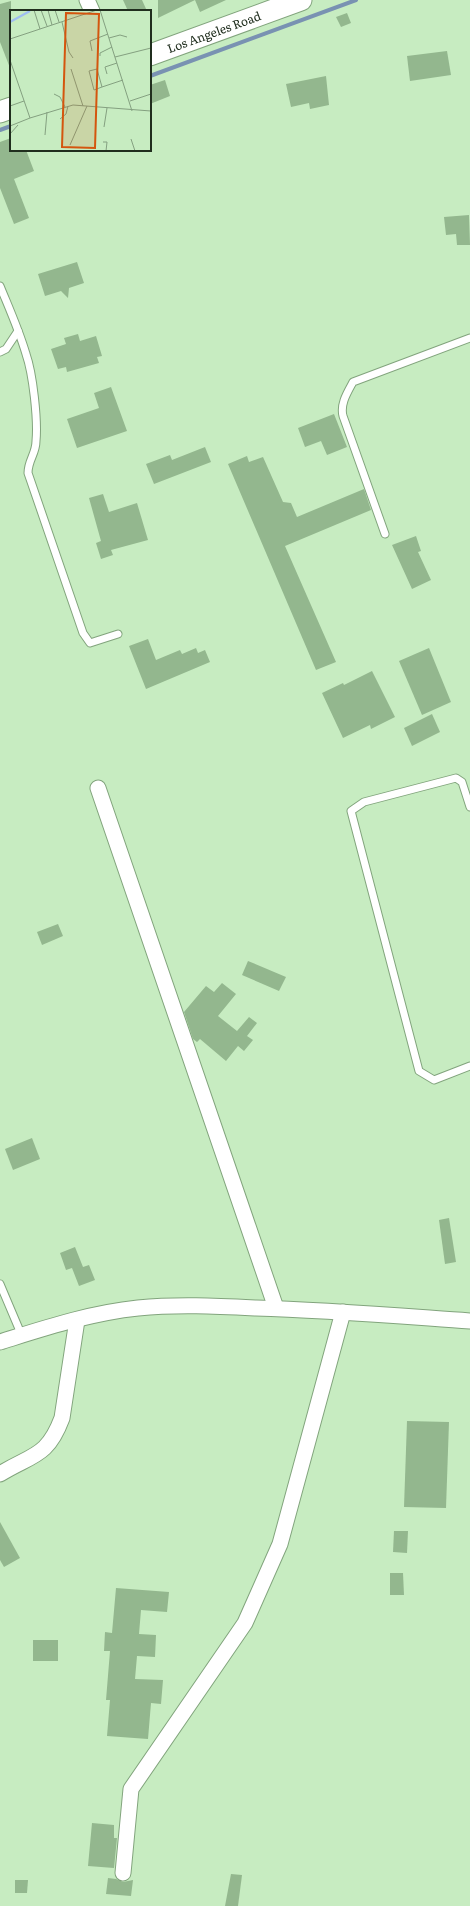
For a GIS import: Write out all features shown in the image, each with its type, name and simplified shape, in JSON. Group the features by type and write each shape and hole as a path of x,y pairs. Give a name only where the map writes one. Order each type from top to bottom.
{"main road":[{"name":"Los Angeles Road","path":"151,55 301,0"}],"street":[{"path":"87,0 92,10"},
{"path":"98,788 276,1308"},
{"path":"0,1342 77,1320 138,1308 176,1306 276,1308 470,1321"},
{"path":"124,1873 131,1789 245,1623 280,1544 343,1312"},
{"path":"0,1474 40,1452 51,1442 56,1433 62,1418 77,1320"}],"lane":[{"path":"0,286 27,356 36,428 36,448 28,462 28,473 83,633 90,643 118,634"},
{"path":"0,352 6,349 18,330"},
{"path":"385,534 343,416 341,409 343,402 353,382 470,338"},
{"path":"470,807 462,782 456,778 364,802 351,811 419,1071 434,1080 470,1066"},
{"path":"0,1284 22,1336"}],"building":[{"path":"123,0 142,0 147,10 128,10"},
{"path":"158,0 195,0 158,18"},
{"path":"195,0 226,0 200,12"},
{"path":"11,1 10,68 0,42 0,4"},
{"path":"347,13 351,23 341,27 336,17"},
{"path":"447,51 451,75 410,81 407,56"},
{"path":"326,76 329,105 310,109 309,103 291,107 286,84"},
{"path":"165,80 170,96 151,104 151,85"},
{"path":"10,138 10,151 26,151 34,171 14,179 29,218 14,224 0,188 0,142"},
{"path":"469,215 470,245 457,245 456,234 446,235 444,217"},
{"path":"77,262 84,283 69,288 68,298 61,291 45,296 38,274"},
{"path":"78,334 80,341 96,336 102,356 97,357 99,363 67,372 66,367 58,369 51,349 66,344 64,338"},
{"path":"111,387 127,431 77,448 67,419 99,408 94,393"},
{"path":"334,414 347,447 327,455 321,441 305,447 298,428"},
{"path":"205,447 211,462 154,484 146,464 170,455 172,460"},
{"path":"247,456 249,462 263,457 283,502 291,503 297,517 364,489 371,510 285,546 336,662 316,670 228,464"},
{"path":"103,494 109,512 137,503 148,540 111,550 113,555 101,559 96,543 101,541 89,498"},
{"path":"416,536 421,551 418,552 431,580 412,589 392,545"},
{"path":"148,639 156,660 180,650 182,654 196,648 198,653 205,650 210,662 146,689 129,646"},
{"path":"429,648 451,702 422,715 399,661"},
{"path":"372,671 395,717 371,729 370,725 343,738 322,693 343,683 344,685"},
{"path":"432,714 440,732 412,746 404,728"},
{"path":"58,924 63,936 42,945 37,932"},
{"path":"248,961 286,977 279,991 242,975"},
{"path":"222,983 236,994 218,1016 237,1031 249,1017 257,1023 247,1036 253,1040 244,1051 238,1046 226,1061 200,1039 197,1042 193,1039 184,1012 206,986 214,992"},
{"path":"32,1138 40,1159 13,1170 5,1149"},
{"path":"449,1218 456,1262 445,1264 439,1220"},
{"path":"75,1247 83,1267 89,1265 95,1280 79,1286 72,1268 66,1270 60,1253"},
{"path":"407,1421 449,1422 446,1508 404,1507"},
{"path":"0,1522 20,1558 4,1567 0,1560"},
{"path":"394,1531 408,1531 407,1553 393,1552"},
{"path":"390,1573 403,1573 404,1595 390,1595"},
{"path":"116,1588 169,1592 167,1612 141,1610 139,1634 156,1635 155,1657 137,1656 135,1679 163,1680 161,1704 151,1703 148,1739 107,1736 110,1700 106,1700 110,1651 104,1651 105,1632 112,1633"},
{"path":"33,1640 58,1640 58,1661 33,1661"},
{"path":"92,1823 114,1825 114,1838 117,1838 114,1868 88,1866"},
{"path":"231,1874 242,1875 238,1906 225,1906"},
{"path":"108,1878 123,1882 133,1880 131,1896 106,1894"},
{"path":"15,1880 28,1880 27,1893 15,1893"}],"waterway":[{"path":"151,76 356,0"},
{"path":"0,130 10,126"}]}
